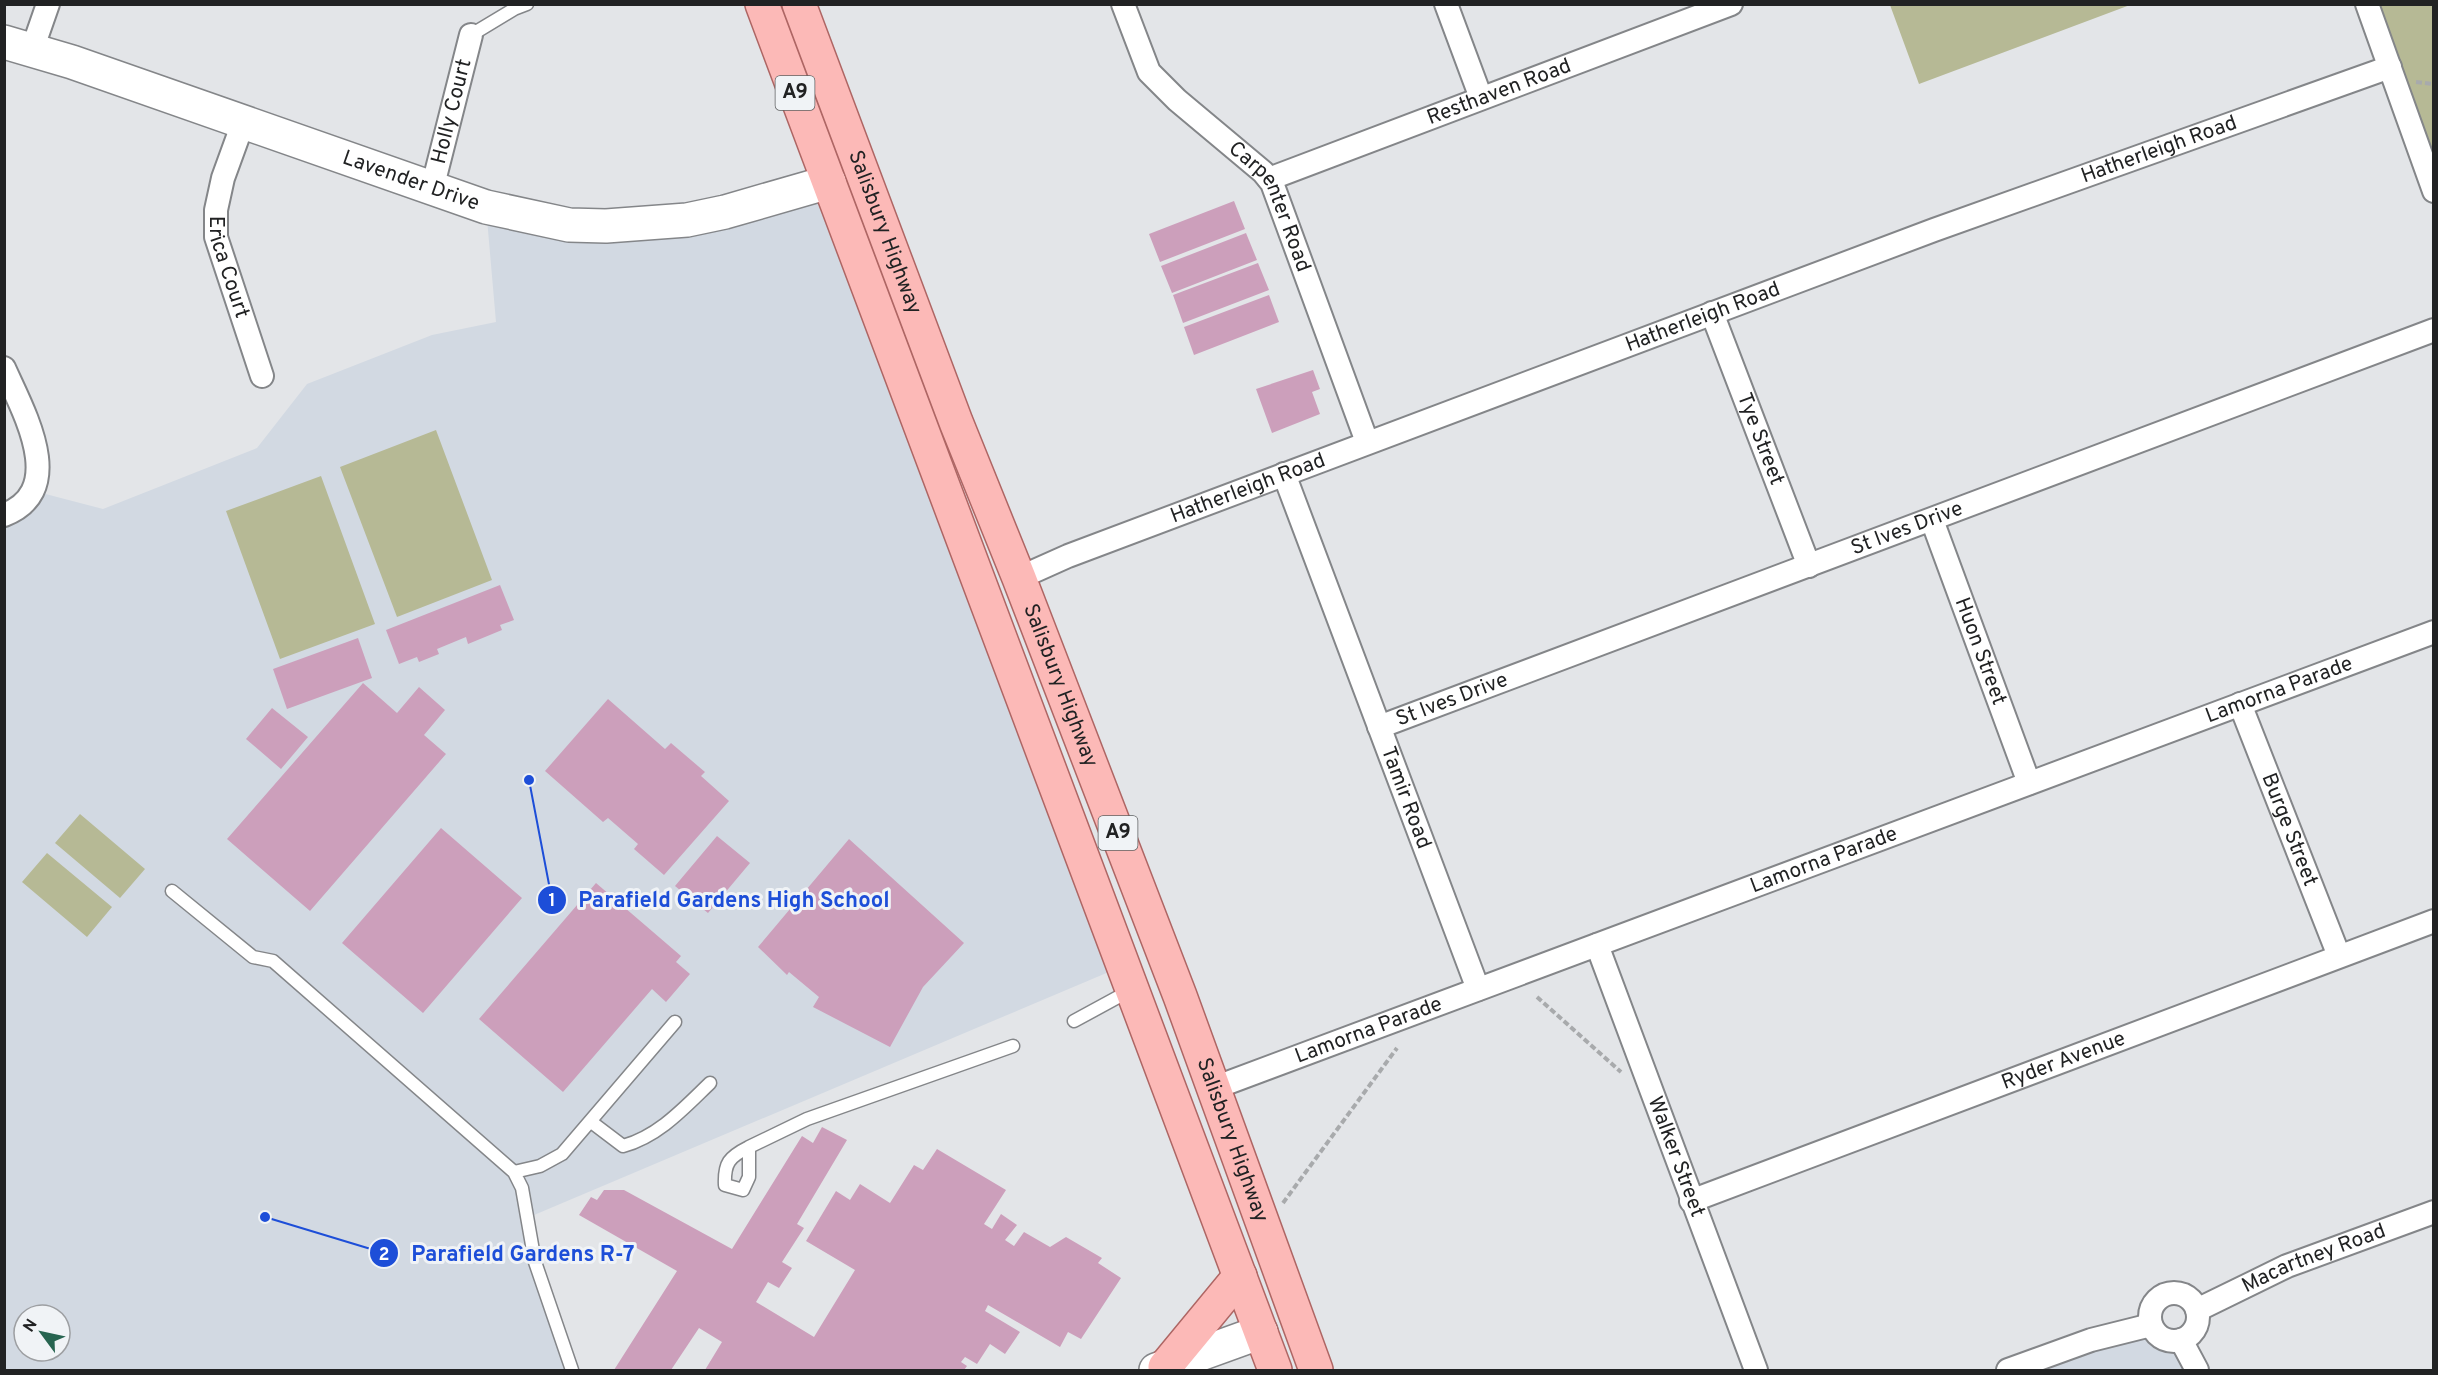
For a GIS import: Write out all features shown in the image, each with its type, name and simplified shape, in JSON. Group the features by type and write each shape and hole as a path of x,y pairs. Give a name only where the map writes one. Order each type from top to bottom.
{"main road":[{"name":"Salisbury Highway","path":"762,4 1240,1276 1252,1335 1275,1371"},
{"name":"Salisbury Highway","path":"799,4 956,422 1019,578 1214,1088 1316,1371"},
{"path":"829,182 861,169"},
{"path":"983,593 1019,578"},
{"path":"1163,1369 1240,1276"},
{"path":"1256,1371 1252,1335 1297,1318"}],"street":[{"path":"18,46 48,4"},
{"name":"Carpenter Road","path":"1123,4 1149,72 1177,100 1272,183 1367,442"},
{"path":"1446,4 1481,98"},
{"name":"Resthaven Road","path":"1269,179 1731,4"},
{"path":"2367,4 2433,191"},
{"name":"Holly Court","path":"432,189 471,35"},
{"name":"Lavender Drive","path":"18,46 72,62 486,207 569,225 606,226 687,220 725,212 829,182"},
{"name":"Hatherleigh Road","path":"1019,578 1068,555 1956,222 2390,67"},
{"name":"Erica Court","path":"243,123 223,178 216,210 216,237 262,376"},
{"name":"Tye Street","path":"1712,313 1809,566"},
{"name":"St Ives Drive","path":"1379,727 2433,330"},
{"path":"4,368 32,434 38,462 34,491 27,502 18,510 4,515"},
{"name":"Tamir Road","path":"1284,474 1478,989"},
{"name":"Huon Street","path":"1932,520 2029,783"},
{"name":"Lamorna Parade","path":"1214,1088 2433,632"},
{"name":"Burge Street","path":"2240,704 2339,956"},
{"name":"Ryder Avenue","path":"1691,1201 2433,921"},
{"name":"Walker Street","path":"1596,945 1756,1371"},
{"name":"Macartney Road","path":"2197,1310 2287,1266 2432,1217"},
{"path":"2170,1293 2187,1296 2197,1310 2197,1325 2188,1337 2181,1340 2163,1339 2151,1325 2151,1308 2162,1295 2170,1293"},
{"path":"2008,1371 2091,1340 2151,1325"},
{"path":"1163,1369 1252,1335"},
{"path":"2181,1340 2197,1371"}],"lane":[{"path":"471,35 526,4"},
{"path":"172,891 253,957 273,961 514,1172 522,1188 536,1262 572,1371"},
{"path":"1074,1021 1132,990"},
{"path":"514,1172 540,1166 562,1154 675,1022"},
{"path":"749,1147 807,1119 1013,1046"},
{"path":"590,1121 623,1146 638,1142 666,1124 710,1083"}],"path":[{"path":"1537,997 1626,1077"},
{"path":"1282,1203 1397,1048"}],"shaded area":[{"path":"829,182 1123,966 527,1218 572,1370 5,1370 5,515 34,491 103,509 257,448 307,384 432,335 496,322 486,207 569,225"},
{"path":"2155,1333 2163,1339 2172,1341 2197,1370 2008,1370"}],"green space":[{"path":"1890,4 2130,5 1919,84"},
{"path":"2367,5 2433,5 2433,191"},
{"path":"436,430 492,580 397,617 340,467"},
{"path":"321,476 375,624 280,659 226,511"},
{"path":"80,814 145,869 120,898 55,843"},
{"path":"47,853 112,907 87,937 22,882"}],"building":[{"path":"1234,201 1245,229 1160,262 1149,234"},
{"path":"1246,233 1257,260 1172,293 1161,266"},
{"path":"1258,263 1269,290 1183,323 1173,295"},
{"path":"1269,295 1279,322 1194,355 1184,327"},
{"path":"1313,370 1320,389 1312,392 1320,414 1272,433 1256,389"},
{"path":"500,585 514,620 500,625 502,630 468,644 466,637 437,649 439,654 419,662 417,657 399,664 386,630"},
{"path":"358,638 372,678 287,709 273,669"},
{"path":"363,683 397,713 419,687 445,710 424,735 446,754 310,911 227,839"},
{"path":"608,699 665,749 671,743 705,772 701,776 729,801 664,875 634,849 638,844 608,818 603,822 545,771"},
{"path":"272,708 308,737 281,769 246,739"},
{"path":"441,828 522,898 423,1013 342,943"},
{"path":"717,836 750,863 708,913 675,886"},
{"path":"849,839 964,943 923,987 890,1047 813,1007 819,997 789,972 787,975 758,947"},
{"path":"596,883 681,956 676,962 690,974 666,1002 652,989 563,1092 479,1019"},
{"path":"822,1127 847,1140 797,1224 804,1228 782,1262 792,1268 779,1288 768,1282 756,1302 814,1337 855,1270 806,1241 836,1191 850,1200 860,1184 890,1203 914,1165 923,1170 937,1149 1006,1190 984,1224 992,1229 1001,1214 1017,1225 1005,1240 1014,1246 1024,1232 1050,1247 1066,1237 1102,1258 1098,1263 1121,1278 1081,1339 1068,1332 1060,1347 988,1305 985,1311 1020,1332 1005,1354 990,1344 977,1364 965,1357 961,1362 967,1366 964,1370 705,1370 722,1342 699,1328 671,1370 614,1370 677,1271 579,1215 591,1197 597,1200 604,1190 624,1190 732,1249 802,1136 813,1143"}],"place":[{"name":"Parafield Gardens High School","path":"529,780"},
{"name":"Parafield Gardens R-7","path":"265,1217"}]}
